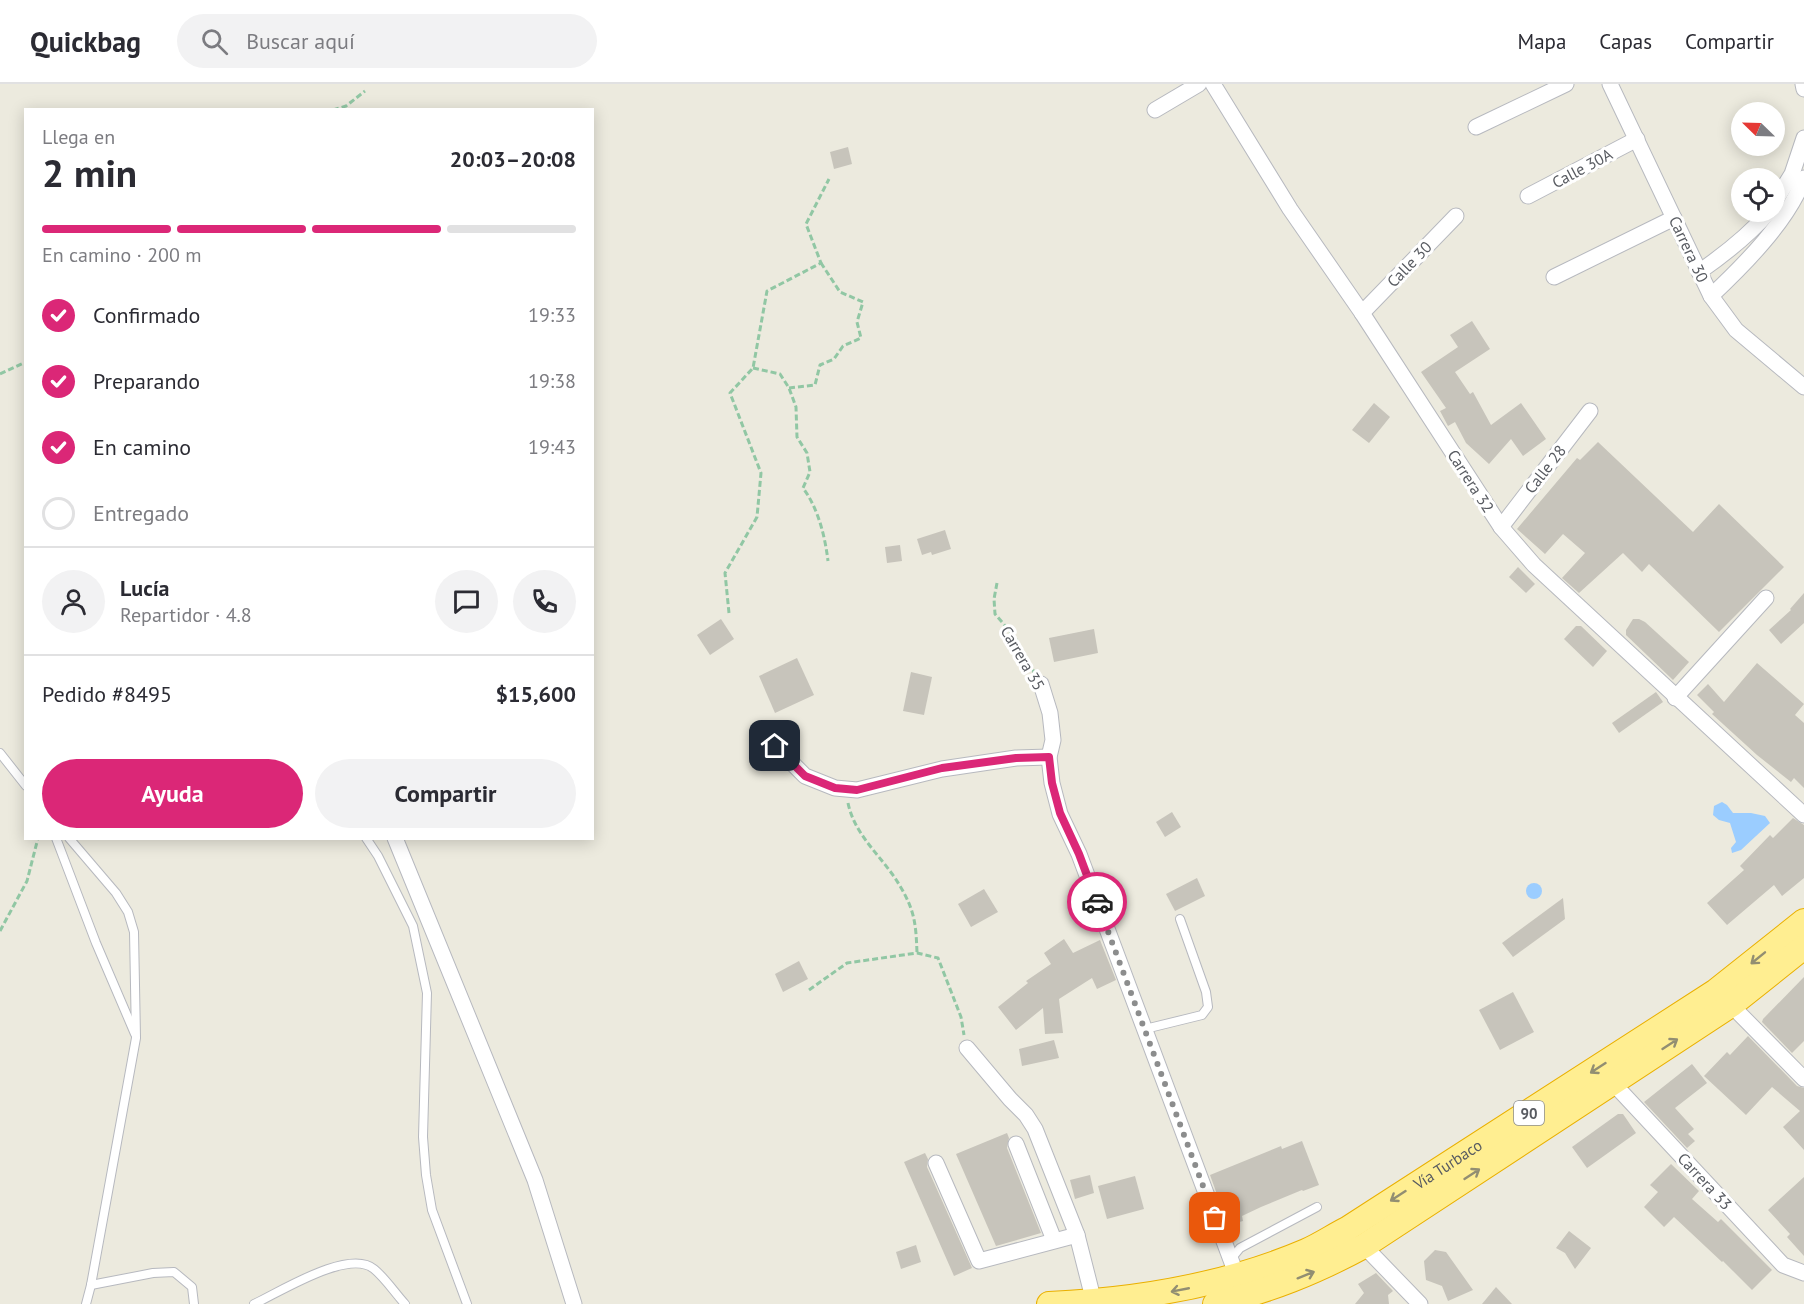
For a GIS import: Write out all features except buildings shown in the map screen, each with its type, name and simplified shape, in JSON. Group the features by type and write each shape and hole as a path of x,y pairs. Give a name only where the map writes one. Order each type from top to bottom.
{"highway":[{"name":"Vía Turbaco","path":"1049,1304 1094,1302 1183,1290 1234,1268 1308,1250 1347,1229 1716,991 1804,921"},
{"name":"Vía Turbaco","path":"1215,1304 1252,1300 1322,1269 1364,1246 1731,1005 1804,947"}],"street":[{"path":"1155,110 1199,84"},
{"name":"Carrera 32","path":"1213,84 1290,209 1362,313 1501,527 1534,565 1804,815"},
{"path":"1476,127 1566,84"},
{"name":"Carrera 30","path":"1610,84 1711,296 1736,330 1804,387"},
{"path":"1803,84 1804,89"},
{"path":"1785,185 1792,174 1804,138"},
{"name":"Calle 30A","path":"1528,196 1636,140"},
{"path":"1711,296 1739,270 1774,229 1804,178"},
{"name":"Calle 30","path":"1362,313 1456,216"},
{"path":"1554,278 1674,218"},
{"path":"1699,273 1732,249 1760,222"},
{"name":"Calle 28","path":"1501,527 1590,411"},
{"path":"1675,698 1766,598"},
{"name":"Carrera 35","path":"1041,684 1050,713 1053,740 1049,757 1052,783 1060,813 1079,854 1234,1268"},
{"path":"775,746 805,776 835,788 857,790 942,768 1016,758 1049,757"},
{"path":"396,840 490,1065 535,1180 574,1304"},
{"path":"1731,1005 1804,1079"},
{"path":"967,1048 1026,1115 1035,1129 1077,1235 1094,1302"},
{"name":"Carrera 33","path":"1612,1082 1783,1265 1804,1273"},
{"path":"1016,1144 1054,1240"},
{"path":"936,1163 979,1261 1077,1235"},
{"path":"1364,1246 1420,1304"}],"lane":[{"path":"0,753 24,783"},
{"path":"57,840 96,943 136,1038"},
{"path":"71,840 116,893 128,912 134,932 136,1038 86,1304"},
{"path":"367,840 378,856 413,926 427,993 423,1137 426,1175 432,1210 467,1304"},
{"path":"1145,1029 1202,1015 1208,1007 1206,992 1180,919"},
{"path":"1234,1268 1240,1248 1317,1207"},
{"path":"254,1304 333,1266 352,1263 373,1268 405,1304"},
{"path":"91,1285 153,1273 174,1272 192,1287 194,1304"}],"path":[{"path":"340,108 346,106 365,91"},
{"path":"789,388 814,385 820,365 834,359 843,346 861,338 857,322 863,302 840,292 821,263 806,224 829,179"},
{"path":"729,613 725,573 757,517 760,472 729,393 753,368 767,291 821,263"},
{"path":"0,374 24,363"},
{"path":"753,368 780,374 789,388 796,407 797,437 807,453 810,472 803,488 812,500 826,544 828,561"},
{"name":"Carrera 35","path":"997,583 994,598 995,614 1014,636 1041,684"},
{"path":"848,789 849,806 857,829 900,885 915,918 917,953"},
{"path":"0,931 27,880 37,840"},
{"path":"809,990 847,963 917,953 938,958 961,1017 967,1048"}],"water":[{"path":"1722,802 1733,813 1765,816 1770,823 1741,850 1732,853 1731,848 1736,842 1730,823 1719,820 1713,815 1714,806"},
{"path":"1531,883 1537,883 1542,891 1540,897 1531,899 1526,894 1526,888"}],"way so far":[{"path":"1097,902 1215,1218"}],"route":[{"path":"775,746 805,776 835,788 857,790 942,768 1016,758 1049,757 1052,783 1060,813 1079,854 1097,902"}]}
